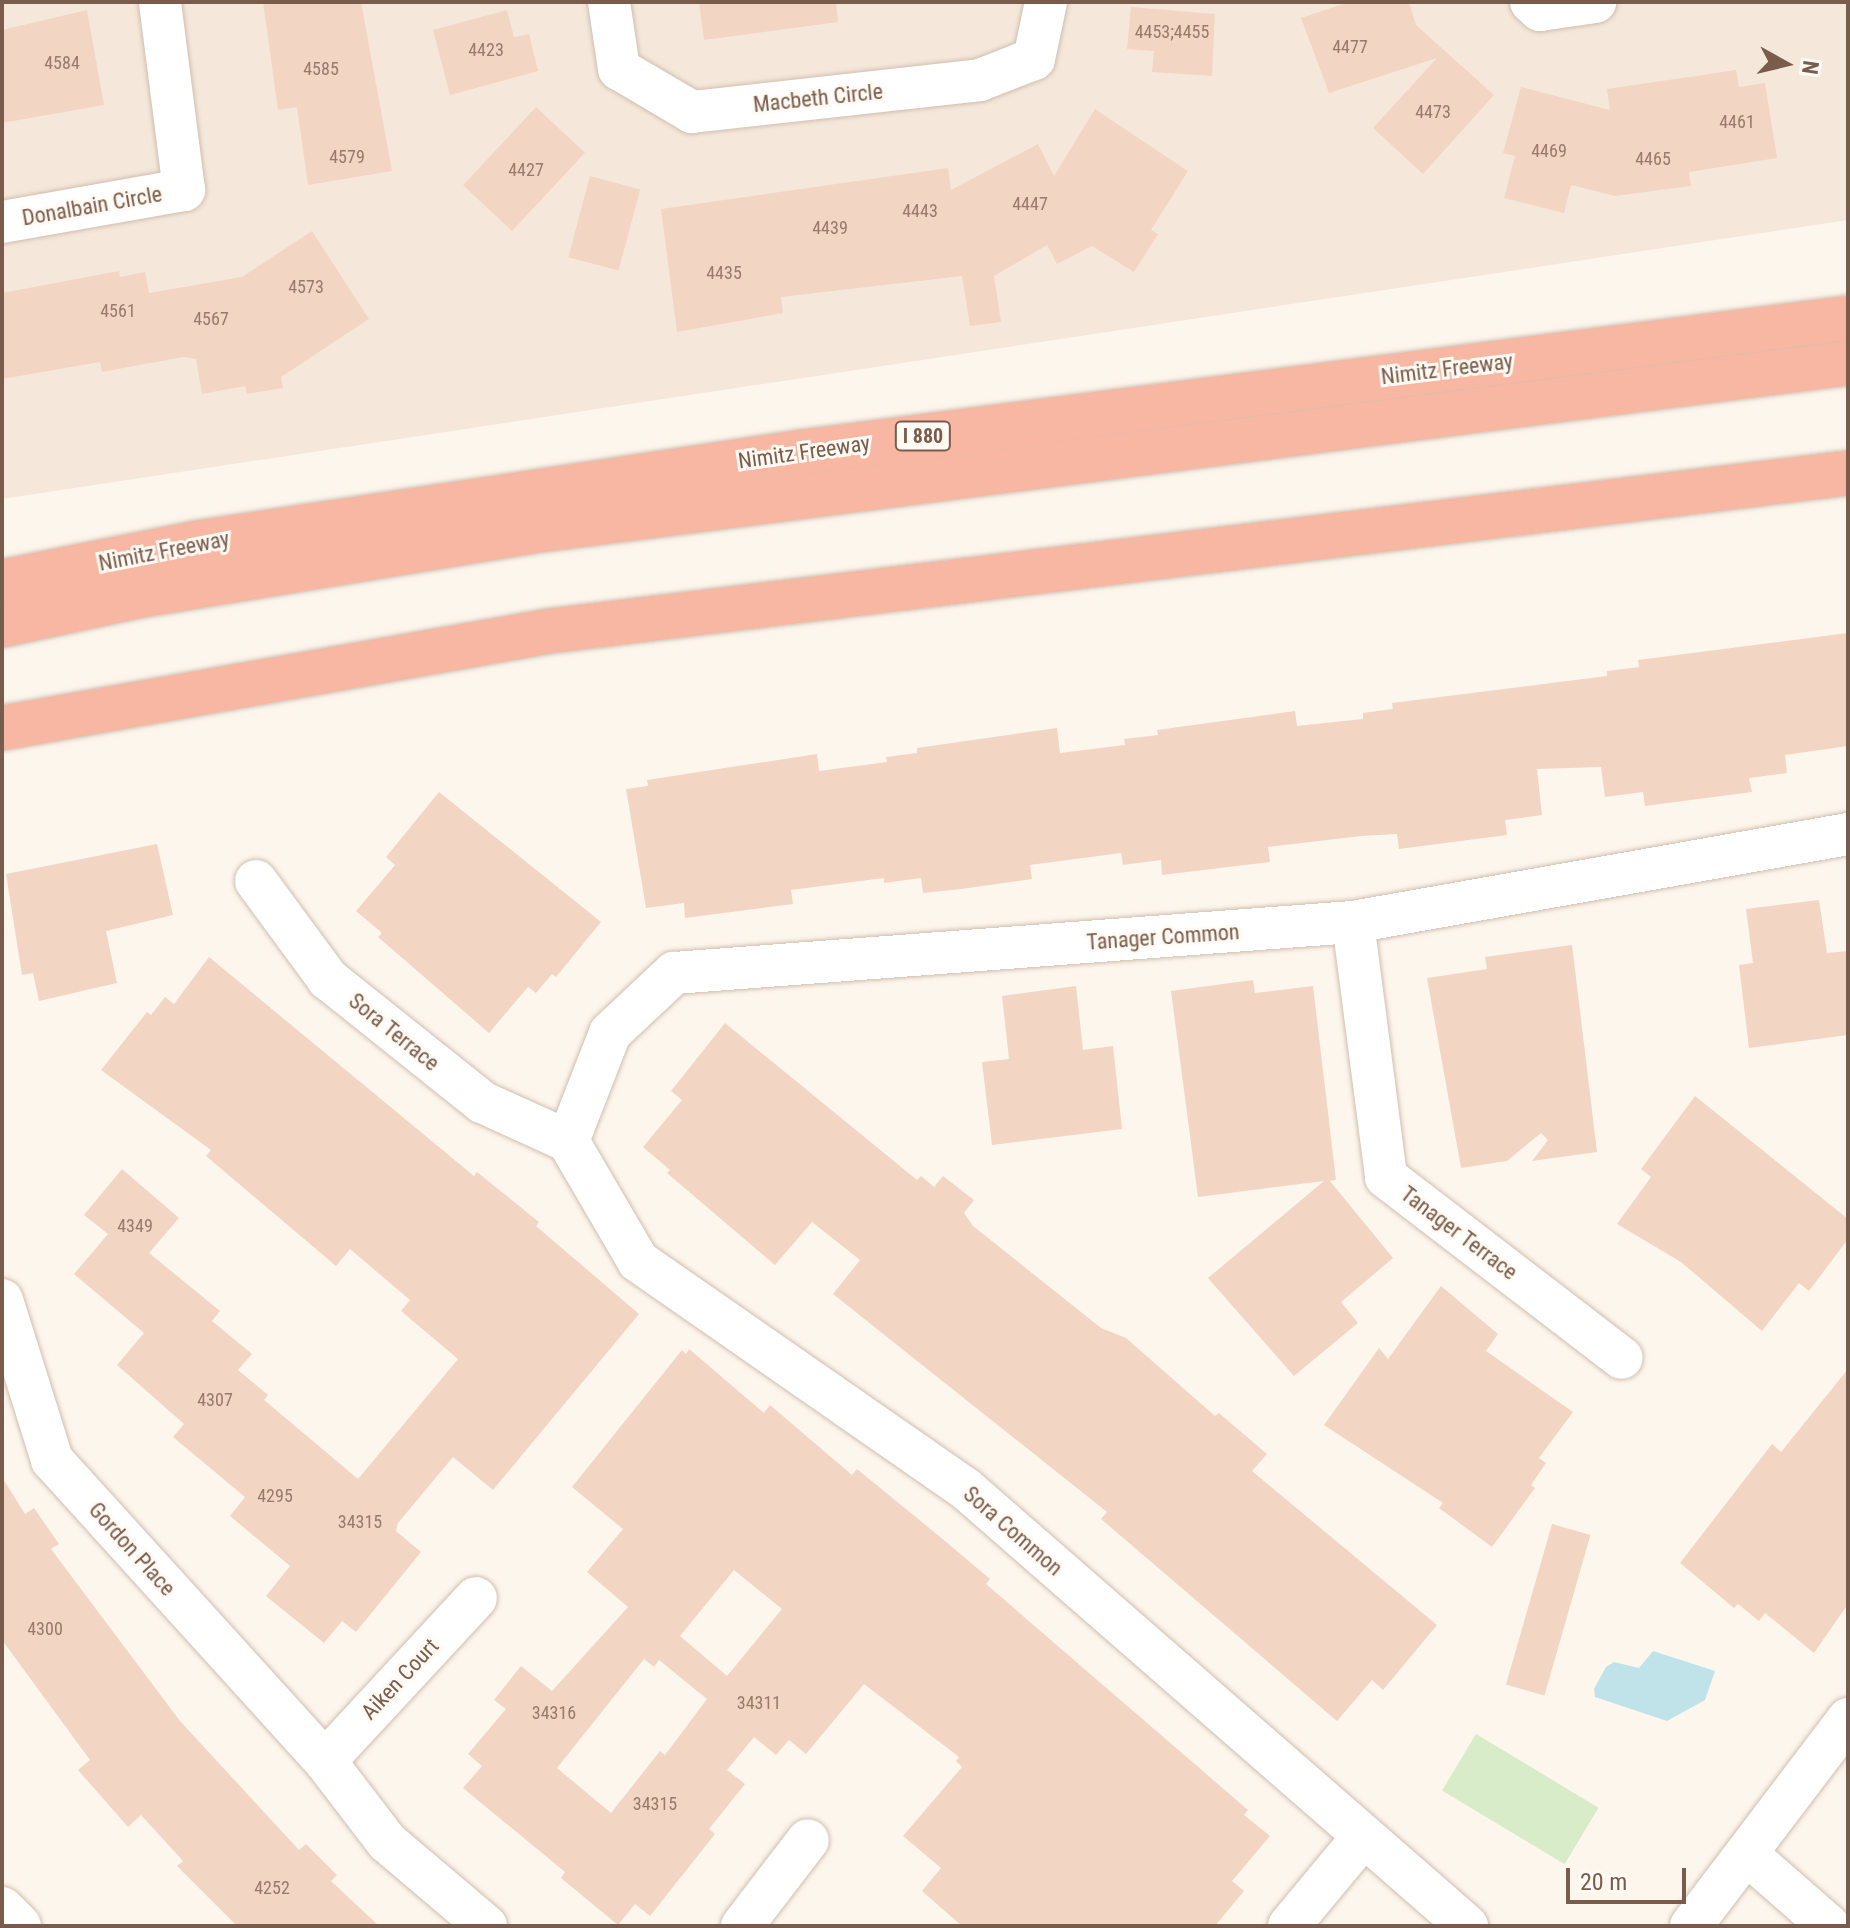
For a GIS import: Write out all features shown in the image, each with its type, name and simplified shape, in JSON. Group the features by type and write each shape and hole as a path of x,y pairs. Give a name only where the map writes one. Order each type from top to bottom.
{"highway":[{"name":"Nimitz Freeway","path":"2,582 197,543 787,454 1848,318"},
{"name":"I 880","path":"2,625 142,595 532,531 1848,363"},
{"path":"2,728 212,687 566,629 1848,473"}],"main road":[{"path":"2,1909 19,1926"}],"street":[{"name":"Donalbain Circle","path":"2,222 184,190 160,2"},
{"name":"Macbeth Circle","path":"609,2 619,69 692,112 980,80 1034,59 1046,2"},
{"path":"1531,2 1540,10 1595,2"},
{"name":"Tanager Common","path":"568,1141 610,1033 674,973 1353,922 1848,834"},
{"name":"Sora Terrace","path":"256,881 328,979 482,1102 568,1141"},
{"name":"Tanager Terrace","path":"1353,922 1386,1177 1622,1358"},
{"name":"Sora Common","path":"568,1141 638,1261 966,1489 1467,1926"},
{"name":"Gordon Place","path":"2,1300 52,1460 325,1761 387,1842 486,1926"},
{"name":"Aiken Court","path":"325,1761 476,1598"},
{"path":"1691,1926 1749,1856 1848,1719"},
{"path":"1289,1926 1363,1837"},
{"path":"742,1926 808,1840"},
{"path":"1749,1856 1829,1926"}],"shaded area":[{"path":"2,2 1848,2 1848,220 2,499"}],"green space":[{"path":"1476,1734 1599,1808 1565,1864 1442,1791"}],"water":[{"path":"1653,1651 1715,1671 1705,1700 1667,1721 1595,1697 1594,1689 1606,1667 1614,1662 1639,1668"}],"building":[{"path":"263,2 361,2 392,171 308,185 297,107 278,110"},
{"path":"699,2 836,2 838,22 704,40"},
{"path":"1349,2 1409,2 1416,25 1494,95 1423,174 1373,128 1437,58 1329,93 1301,18"},
{"path":"1131,7 1215,14 1212,76 1152,72 1154,51 1127,49"},
{"path":"87,10 104,105 2,123 2,30"},
{"path":"507,10 514,37 529,34 538,71 450,95 433,30"},
{"path":"1736,70 1739,87 1765,83 1777,158 1689,172 1691,186 1615,196 1571,185 1564,213 1504,198 1515,156 1503,153 1521,87 1610,110 1607,89"},
{"path":"536,107 585,153 512,231 463,185"},
{"path":"1095,109 1188,171 1151,230 1158,234 1134,272 1092,246 1057,264 1047,245 994,276 1001,322 970,326 962,276 781,297 783,313 677,332 661,209 948,168 951,190 1038,144 1054,176"},
{"path":"590,176 640,189 618,271 568,257"},
{"path":"312,231 369,319 281,377 283,388 247,394 245,386 202,394 196,359 183,357 102,372 100,362 2,379 2,293 119,271 120,277 145,272 149,293 242,277"},
{"path":"1848,633 1848,746 1785,755 1787,773 1749,778 1752,792 1645,806 1643,792 1605,797 1601,767 1537,769 1542,815 1505,820 1507,835 1399,849 1397,834 1361,836 1268,847 1270,862 1162,875 1161,860 1123,865 1121,853 1030,865 1032,879 961,889 923,893 921,878 884,883 884,878 791,890 793,904 685,918 684,903 646,908 626,789 648,786 647,780 817,754 819,771 887,762 886,757 917,753 917,748 1057,728 1060,753 1125,745 1124,739 1158,735 1157,730 1295,711 1297,726 1363,719 1363,713 1393,709 1392,703 1607,676 1607,671 1639,667 1638,660"},
{"path":"439,792 601,922 556,977 552,974 536,993 528,987 489,1033 378,937 382,933 356,911 395,865 386,857"},
{"path":"157,844 173,915 106,931 117,983 39,1001 33,973 22,975 6,874"},
{"path":"1819,900 1827,953 1848,951 1848,1035 1749,1048 1739,965 1753,963 1746,909"},
{"path":"1572,945 1597,1152 1532,1161 1548,1140 1541,1133 1507,1161 1461,1168 1427,978 1487,969 1485,957"},
{"path":"209,957 474,1176 477,1172 539,1222 536,1226 639,1314 493,1490 453,1457 398,1523 396,1531 421,1552 356,1632 342,1621 324,1643 266,1596 290,1566 230,1516 245,1497 173,1437 184,1424 117,1365 144,1333 74,1274 108,1234 84,1215 122,1169 179,1218 149,1253 220,1311 212,1321 252,1354 238,1370 268,1395 264,1400 358,1479 458,1359 401,1311 410,1300 350,1249 336,1266 206,1156 211,1150 101,1070 147,1012 151,1015 165,997 174,1004"},
{"path":"1253,980 1255,993 1313,986 1336,1180 1330,1181 1393,1258 1341,1302 1358,1323 1294,1376 1208,1278 1324,1181 1198,1197 1171,991"},
{"path":"1076,986 1083,1050 1113,1046 1122,1129 992,1145 982,1062 1009,1059 1002,996"},
{"path":"725,1023 917,1180 921,1176 934,1187 943,1176 974,1200 964,1213 973,1226 1101,1328 1126,1338 1215,1416 1219,1413 1267,1454 1252,1471 1437,1625 1383,1690 1372,1680 1337,1721 1101,1519 1107,1512 833,1294 860,1260 812,1222 775,1265 667,1173 670,1170 643,1147 682,1100 671,1091"},
{"path":"1695,1096 1848,1219 1848,1239 1809,1291 1799,1283 1762,1331 1681,1262 1617,1224 1651,1177 1641,1169"},
{"path":"1441,1286 1498,1334 1486,1351 1573,1412 1539,1458 1546,1463 1531,1485 1535,1488 1492,1547 1439,1508 1443,1503 1324,1425 1379,1348 1388,1359"},
{"path":"689,1349 764,1413 770,1405 852,1475 857,1469 990,1579 986,1584 1248,1810 1244,1815 1270,1836 1232,1881 1244,1891 1215,1926 962,1926 922,1891 941,1868 903,1836 962,1767 956,1761 959,1757 864,1684 806,1754 789,1740 776,1755 754,1737 727,1770 745,1784 709,1829 715,1834 650,1916 635,1904 618,1925 561,1878 565,1872 463,1788 482,1766 468,1754 506,1709 494,1700 521,1666 552,1691 628,1607 587,1572 623,1529 572,1487 682,1350 686,1354","holes":["734,1570 782,1609 727,1676 680,1636","644,1659 654,1667 659,1660 707,1699 665,1755 660,1751 611,1813 557,1768"]},
{"path":"1848,1369 1848,1604 1814,1653 1765,1613 1759,1621 1738,1604 1734,1608 1680,1563 1772,1444 1781,1452"},
{"path":"2,1477 25,1514 34,1508 59,1544 51,1549 180,1721 299,1850 306,1844 337,1875 331,1881 379,1926 237,1926 177,1866 183,1861 141,1815 128,1827 78,1770 90,1760 2,1640"},
{"path":"1552,1524 1590,1535 1544,1696 1506,1685"}]}
